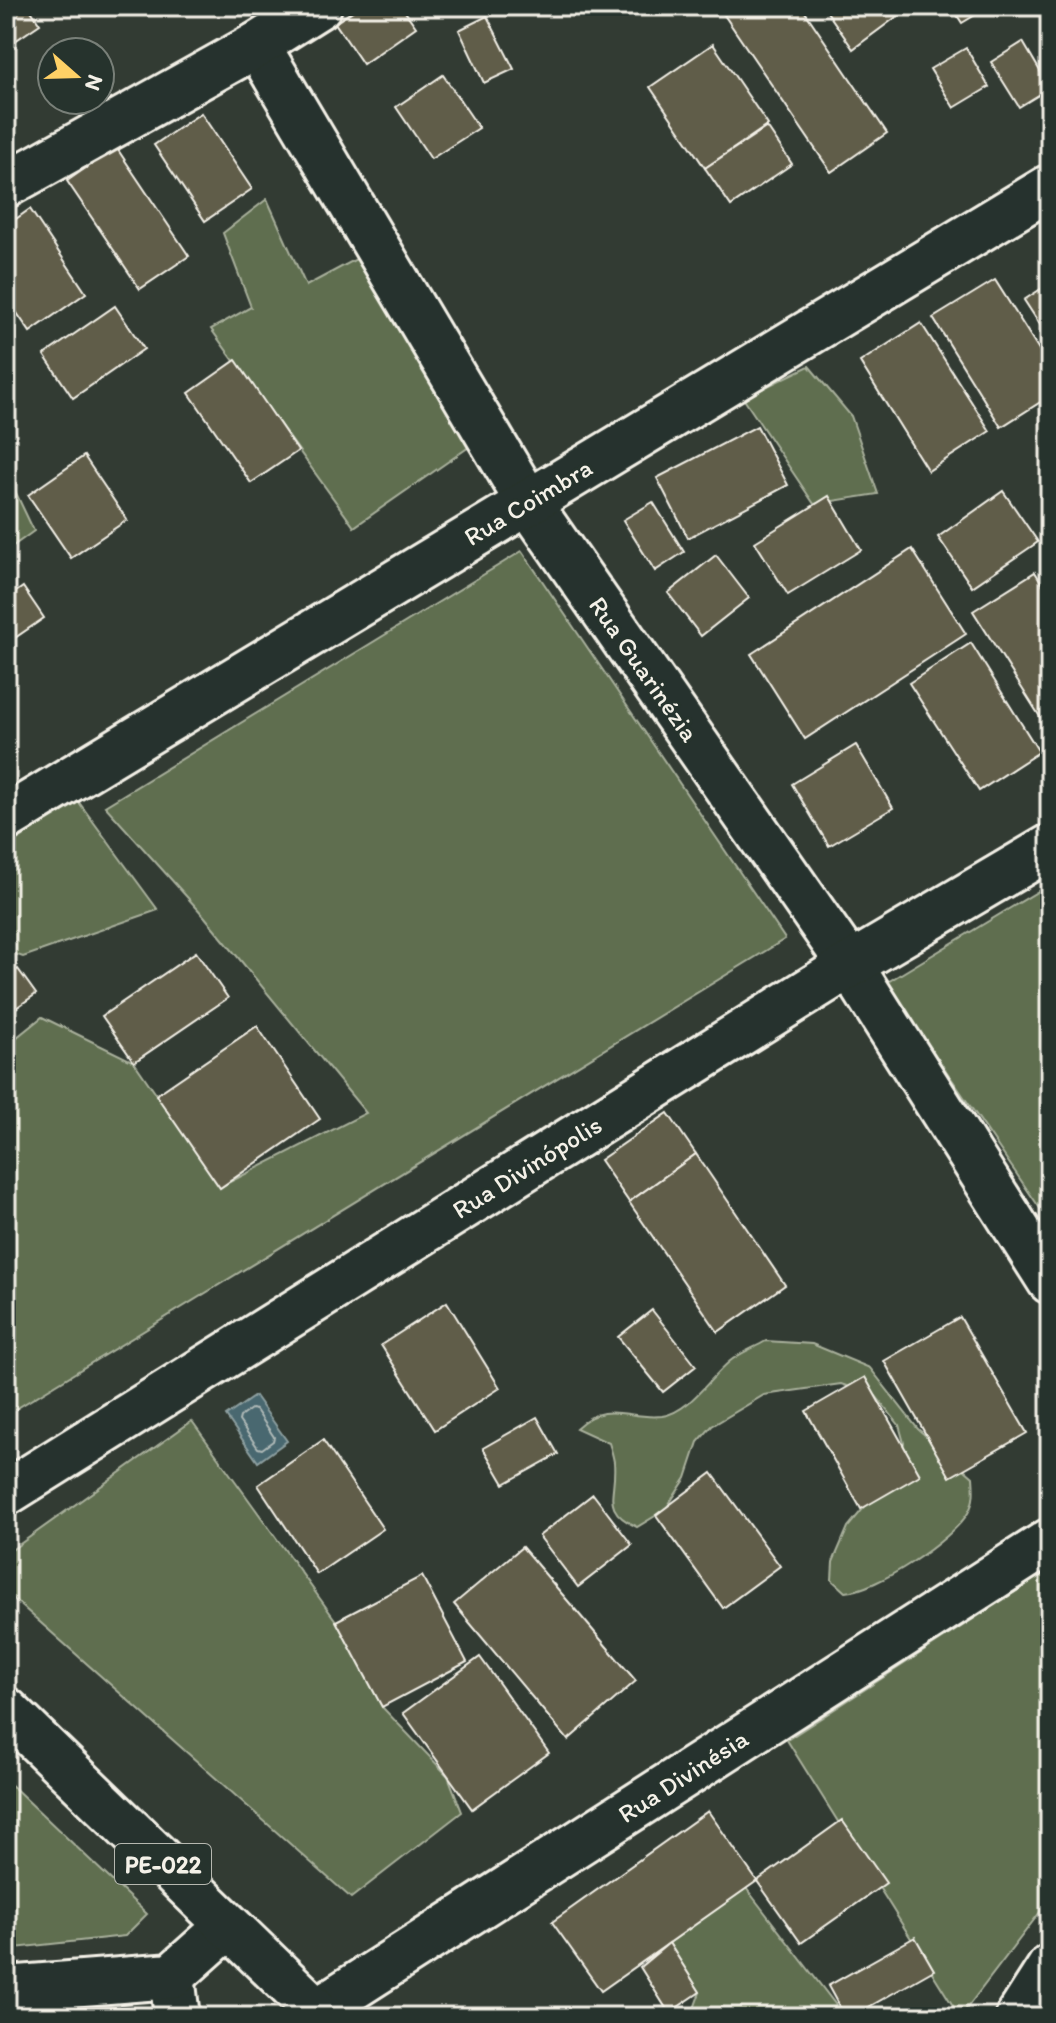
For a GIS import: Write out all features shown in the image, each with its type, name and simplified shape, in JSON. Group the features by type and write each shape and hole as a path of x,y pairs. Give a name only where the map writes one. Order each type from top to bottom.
{"street":[{"path":"6,185 257,45 319,6"},
{"name":"Rua Guarinézia","path":"257,45 528,502 850,965 1050,1281"},
{"name":"Rua Coimbra","path":"6,818 1050,187"},
{"name":"Rua Divinópolis","path":"6,1493 850,965 1050,847"},
{"name":"Rua Divinésia","path":"319,2014 1050,1541"},
{"name":"PE-022","path":"6,1710 319,2014"},
{"path":"6,1989 175,1996 227,1927"}],"green space":[{"path":"267,199 306,286 358,258 469,447 354,527 211,329 251,307 223,233"},
{"path":"809,366 851,416 878,494 814,504 743,398"},
{"path":"15,491 34,531 6,551 6,496"},
{"path":"522,551 785,939 6,1415 6,1046 42,1017 134,1062 220,1187 366,1113 204,916 105,806"},
{"path":"78,801 158,910 23,957 6,951 6,847"},
{"path":"1050,884 1050,1223 886,983"},
{"path":"766,1341 812,1344 870,1368 918,1429 973,1477 974,1491 968,1513 946,1537 912,1562 875,1583 845,1592 832,1580 833,1562 848,1527 900,1464 904,1443 899,1425 876,1396 841,1384 764,1395 712,1426 698,1442 686,1478 665,1510 637,1527 618,1514 612,1500 614,1462 609,1443 576,1428 597,1414 662,1416 672,1413 690,1402 733,1359"},
{"path":"192,1421 336,1621 382,1707 448,1776 462,1812 351,1898 6,1592 6,1554"},
{"path":"1050,1569 1050,1899 960,2017 787,1740"},
{"path":"6,1780 147,1914 125,1936 6,1949"},
{"path":"746,1888 845,2017 691,2017 700,1992 669,1943"}],"water":[{"path":"255,1396 287,1441 258,1462 226,1416"}],"building":[{"path":"6,6 28,6 40,24 6,47"},
{"path":"360,6 401,6 416,27 363,64 335,23"},
{"path":"718,6 801,6 887,133 831,172"},
{"path":"823,6 911,6 853,49"},
{"path":"951,6 990,6 962,23"},
{"path":"487,16 514,69 484,83 459,30"},
{"path":"1023,42 1050,88 1019,107 991,62"},
{"path":"713,44 768,125 705,168 650,87"},
{"path":"966,48 989,87 954,108 930,69"},
{"path":"443,75 479,128 431,159 396,107"},
{"path":"201,113 252,189 205,221 154,145"},
{"path":"767,127 792,164 731,206 705,168"},
{"path":"116,147 189,256 140,289 67,181"},
{"path":"30,209 86,293 30,332 6,297 6,226"},
{"path":"995,280 1050,367 1050,396 1001,427 933,318"},
{"path":"1050,283 1050,340 1024,300"},
{"path":"115,306 144,349 73,398 44,355"},
{"path":"921,323 990,431 928,471 860,362"},
{"path":"236,360 298,451 251,483 189,393"},
{"path":"757,426 788,485 688,538 657,478"},
{"path":"84,456 127,520 71,558 28,495"},
{"path":"1003,491 1038,542 972,587 938,537"},
{"path":"829,496 861,550 788,595 755,542"},
{"path":"653,502 684,552 655,571 623,520"},
{"path":"912,549 966,634 805,739 751,654"},
{"path":"716,555 749,598 701,636 668,593"},
{"path":"1035,572 1050,596 1050,715 1042,720 973,611"},
{"path":"23,587 44,618 6,644 6,599"},
{"path":"971,643 1039,752 979,791 909,683"},
{"path":"856,745 893,808 829,846 792,784"},
{"path":"196,952 228,998 134,1062 102,1016"},
{"path":"18,969 36,994 13,1010 6,1000 6,977"},
{"path":"257,1026 320,1119 220,1188 156,1095"},
{"path":"668,1113 696,1154 629,1202 600,1160"},
{"path":"696,1154 785,1285 718,1332 629,1202"},
{"path":"447,1302 500,1388 435,1430 381,1345"},
{"path":"652,1310 696,1366 663,1392 618,1337"},
{"path":"960,1317 1027,1433 950,1477 884,1361"},
{"path":"865,1377 920,1475 861,1509 806,1411"},
{"path":"537,1417 558,1454 504,1484 483,1448"},
{"path":"323,1440 383,1529 317,1574 258,1485"},
{"path":"712,1473 780,1566 723,1608 656,1515"},
{"path":"593,1494 632,1545 578,1587 539,1536"},
{"path":"522,1547 636,1681 568,1740 454,1604"},
{"path":"422,1576 467,1662 382,1707 336,1621"},
{"path":"480,1657 549,1753 472,1809 403,1713"},
{"path":"708,1811 757,1881 601,1991 552,1922"},
{"path":"842,1820 886,1883 801,1943 757,1881"},
{"path":"915,1937 934,1970 851,2017 845,2017 828,1986"},
{"path":"669,1943 700,1992 669,2013 640,1967"}]}
